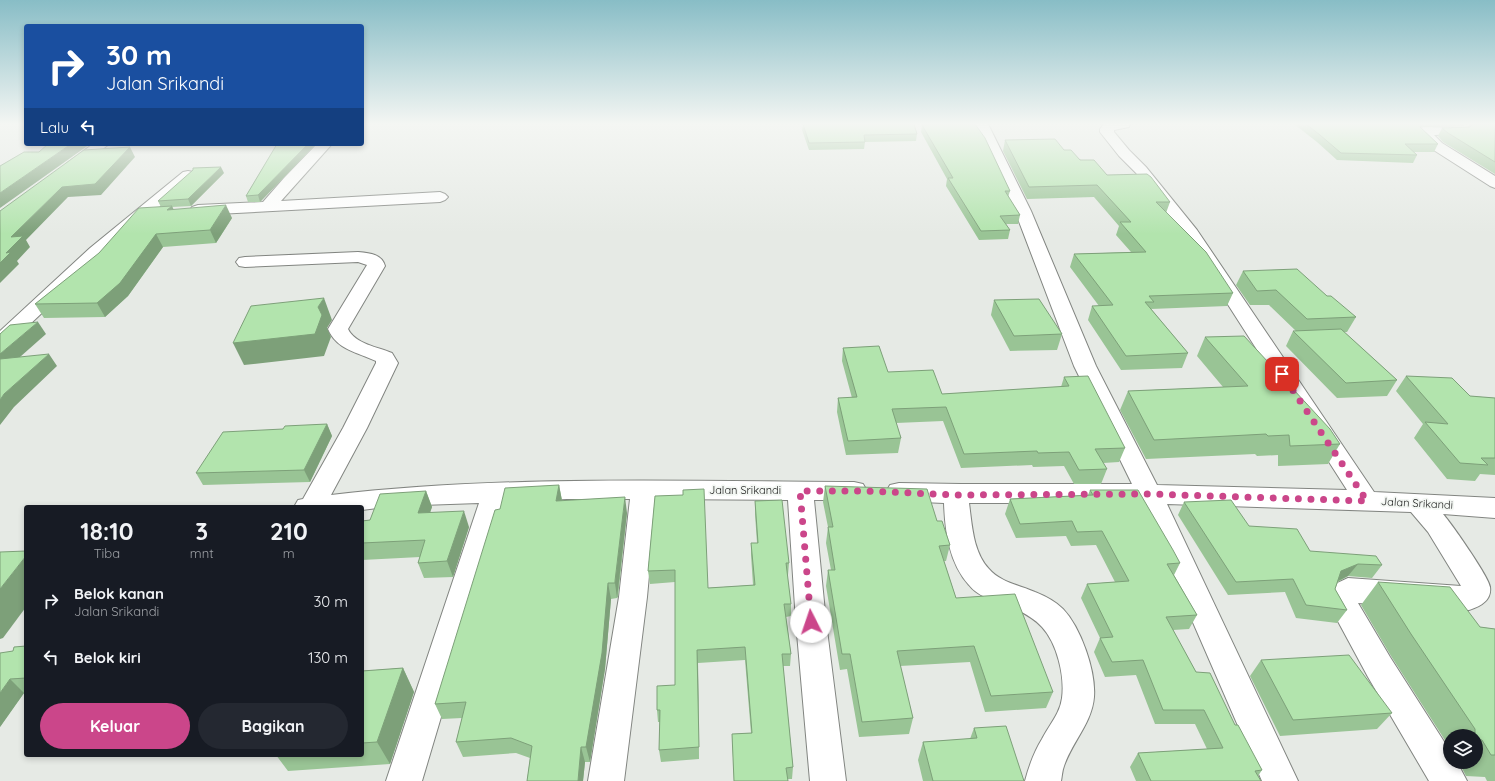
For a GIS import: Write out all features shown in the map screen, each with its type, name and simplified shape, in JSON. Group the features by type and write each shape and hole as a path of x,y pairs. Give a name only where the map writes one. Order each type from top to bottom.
{"street":[{"path":"57,177 80,160"},
{"path":"268,206 309,160"},
{"path":"999,160 1026,218 1085,366 1194,588 1280,781"},
{"path":"1131,160 1141,170 1191,234 1367,501"},
{"path":"1460,160 1495,183"},
{"path":"0,342 96,252 188,175"},
{"path":"139,215 268,206 440,197"},
{"path":"245,262 358,257 371,259 376,264 338,329 339,334 346,341 385,356 387,364 355,428 311,505"},
{"name":"Jalan Srikandi","path":"327,505 393,497 567,490 644,490 867,491 956,495 1149,494 1418,503 1495,508"},
{"path":"606,781 633,597 644,490"},
{"path":"800,491 811,622 828,781"},
{"path":"404,781 424,714 470,578 495,493"},
{"path":"956,495 958,517 964,547 970,565 980,578 990,585 1028,602 1055,621 1069,647 1077,674 1078,698 1073,718 1049,758 1043,781"},
{"path":"1418,503 1436,525 1472,579 1476,587 1475,594 1469,598 1458,598 1348,590 1343,593 1342,601 1379,667 1449,781"}],"building":[{"path":"10,160 47,160 0,193 0,166"},
{"path":"70,160 117,160 95,184 62,187 11,237 23,236 6,253 11,252 0,263 0,211"},
{"path":"267,160 292,160 258,195 246,196"},
{"path":"943,160 996,160 1010,191 1005,191 1020,215 1000,216 1010,230 981,231 948,178 953,178"},
{"path":"1015,160 1094,160 1107,175 1147,174 1170,202 1156,202 1206,252 1233,293 1149,296 1154,302 1145,302 1188,353 1126,356 1092,306 1113,305 1074,254 1146,252 1120,222 1131,222 1097,185 1029,187"},
{"path":"221,167 188,199 158,201 193,170 193,168"},
{"path":"226,205 210,230 156,234 120,283 97,303 35,304 99,253 139,208 172,206 167,210"},
{"path":"1297,269 1327,296 1331,296 1356,317 1307,319 1276,290 1257,291 1243,271"},
{"path":"324,298 318,307 322,315 315,334 233,343 251,306"},
{"path":"1039,299 1062,334 1014,336 994,300"},
{"path":"38,322 0,354 0,334 10,325"},
{"path":"1341,329 1397,380 1346,383 1293,331"},
{"path":"1244,336 1330,429 1340,444 1290,446 1289,435 1268,436 1266,434 1154,440 1128,391 1248,386 1205,337"},
{"path":"879,346 888,372 933,370 942,394 1069,386 1064,377 1088,376 1125,448 1095,449 1107,469 1079,470 1069,452 1038,453 1037,451 964,454 946,407 892,409 901,438 848,441 838,398 857,397 843,348"},
{"path":"49,354 4,394 0,400 0,359"},
{"path":"1406,376 1452,378 1470,396 1495,398 1495,458 1481,458 1488,465 1460,463 1425,422 1448,424"},
{"path":"327,424 304,470 196,473 223,432 283,429 285,426"},
{"path":"559,485 556,501 625,497 615,583 608,583 602,653 586,747 581,747 578,781 527,781 532,746 511,738 456,742 466,702 435,704 495,510 500,509 505,488"},
{"path":"825,486 927,489 937,521 942,521 950,545 939,546 956,598 1015,594 1053,692 991,696 974,646 897,651 913,718 862,722 850,654 842,654 828,570 835,570 828,527 833,527"},
{"path":"704,489 708,588 755,585 751,543 758,543 755,501 782,500 789,563 786,563 791,604 784,604 791,654 782,654 793,767 786,768 788,781 734,781 732,734 752,733 745,647 697,650 699,747 659,750 660,710 657,710 657,686 675,685 675,570 648,571 655,496 683,495 683,490"},
{"path":"1090,490 1138,490 1180,563 1167,564 1197,615 1166,617 1196,672 1210,673 1235,725 1238,725 1262,770 1255,771 1261,781 1151,781 1138,753 1223,748 1204,710 1163,710 1143,660 1112,662 1100,638 1113,637 1087,584 1129,581 1102,531 1077,532 1072,521 1020,524 1010,499 1093,495"},
{"path":"426,491 418,513 464,511 447,561 418,563 425,540 364,543 364,521 370,520 380,494"},
{"path":"1231,500 1249,526 1297,529 1310,551 1376,556 1382,565 1358,564 1341,571 1335,589 1347,610 1306,605 1293,579 1236,582 1184,502"},
{"path":"24,551 24,559 0,589 0,552"},
{"path":"1378,582 1450,587 1480,627 1495,629 1495,755 1491,755 1483,742 1483,729 1475,729"},
{"path":"24,646 24,678 10,679 0,693 0,653 13,651 14,647"},
{"path":"1349,655 1392,713 1293,720 1261,660"},
{"path":"403,668 377,742 364,743 364,671"},
{"path":"1006,726 1024,781 933,781 923,742 977,738 974,728"}],"route":[{"path":"811,622 800,491 867,491 956,495 1149,494 1367,501 1282,374"}]}
